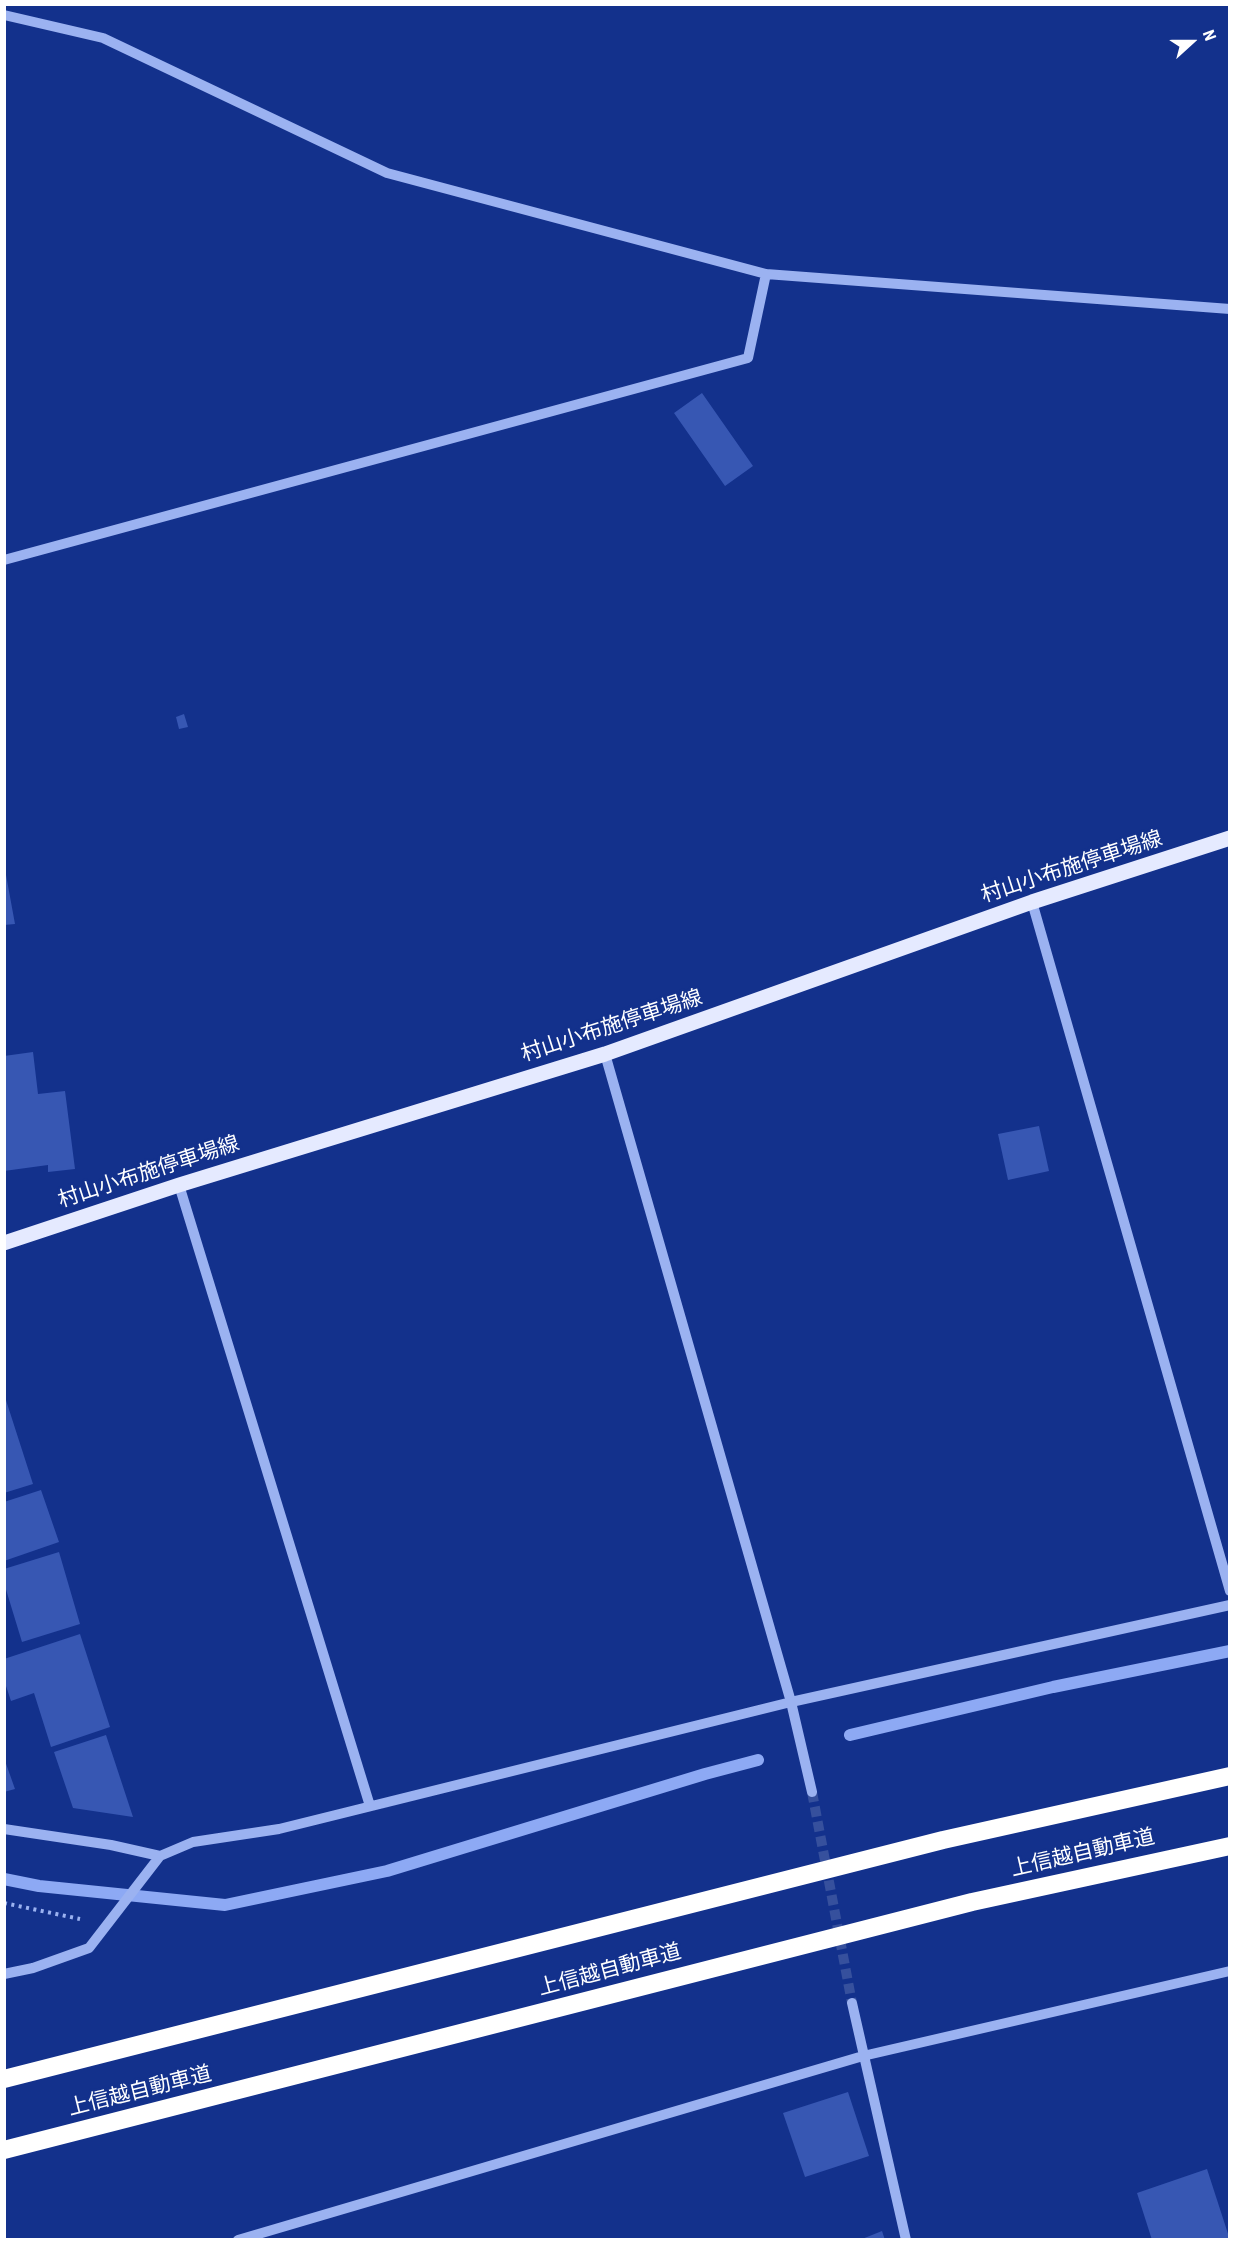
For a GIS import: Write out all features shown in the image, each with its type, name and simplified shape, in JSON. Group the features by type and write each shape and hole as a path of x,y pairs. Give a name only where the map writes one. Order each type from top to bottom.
{"highway":[{"name":"上信越自動車道","path":"4,2079 943,1840 1230,1776"},
{"name":"上信越自動車道","path":"4,2150 972,1902 1230,1845"}],"main road":[{"name":"村山小布施停車場線","path":"4,1243 179,1185 605,1054 1032,902 1230,838"}],"street":[{"path":"4,15 103,38 387,173 766,274 1230,309"},
{"path":"4,560 748,358 766,274"},
{"path":"1032,902 1230,1591"},
{"path":"605,1054 791,1702 812,1792"},
{"path":"179,1185 370,1806"},
{"path":"4,1974 33,1968 89,1948 160,1857 193,1842 279,1828 791,1702 1230,1605"},
{"path":"4,1829 111,1845 160,1857"},
{"path":"238,2240 863,2056 1230,1971"},
{"path":"852,2003 906,2240"}],"path":[{"path":"4,1903 107,1925"}],"building":[{"path":"702,393 753,466 725,486 674,413"},
{"path":"184,714 188,727 179,729 176,717"},
{"path":"4,864 15,924 4,925"},
{"path":"33,1052 38,1094 65,1091 75,1169 48,1172 48,1165 4,1171 4,1056"},
{"path":"1039,1126 1049,1171 1008,1180 998,1134"},
{"path":"4,1394 33,1484 4,1493"},
{"path":"41,1490 59,1542 4,1561 4,1502"},
{"path":"59,1552 80,1624 22,1642 4,1583 4,1569"},
{"path":"80,1634 110,1727 51,1747 34,1693 11,1701 4,1680 4,1659"},
{"path":"106,1735 133,1817 73,1808 54,1752"},
{"path":"4,1758 15,1789 4,1792"},
{"path":"848,2092 869,2156 805,2177 783,2113"},
{"path":"1207,2169 1230,2240 1152,2240 1137,2193"},
{"path":"882,2231 885,2240 862,2240 862,2239"}],"waterway":[{"path":"850,1735 1053,1687 1230,1651"},
{"path":"4,1879 39,1886 225,1905 387,1871 758,1760"}],"tunnel":[{"path":"812,1792 852,2003"}]}
